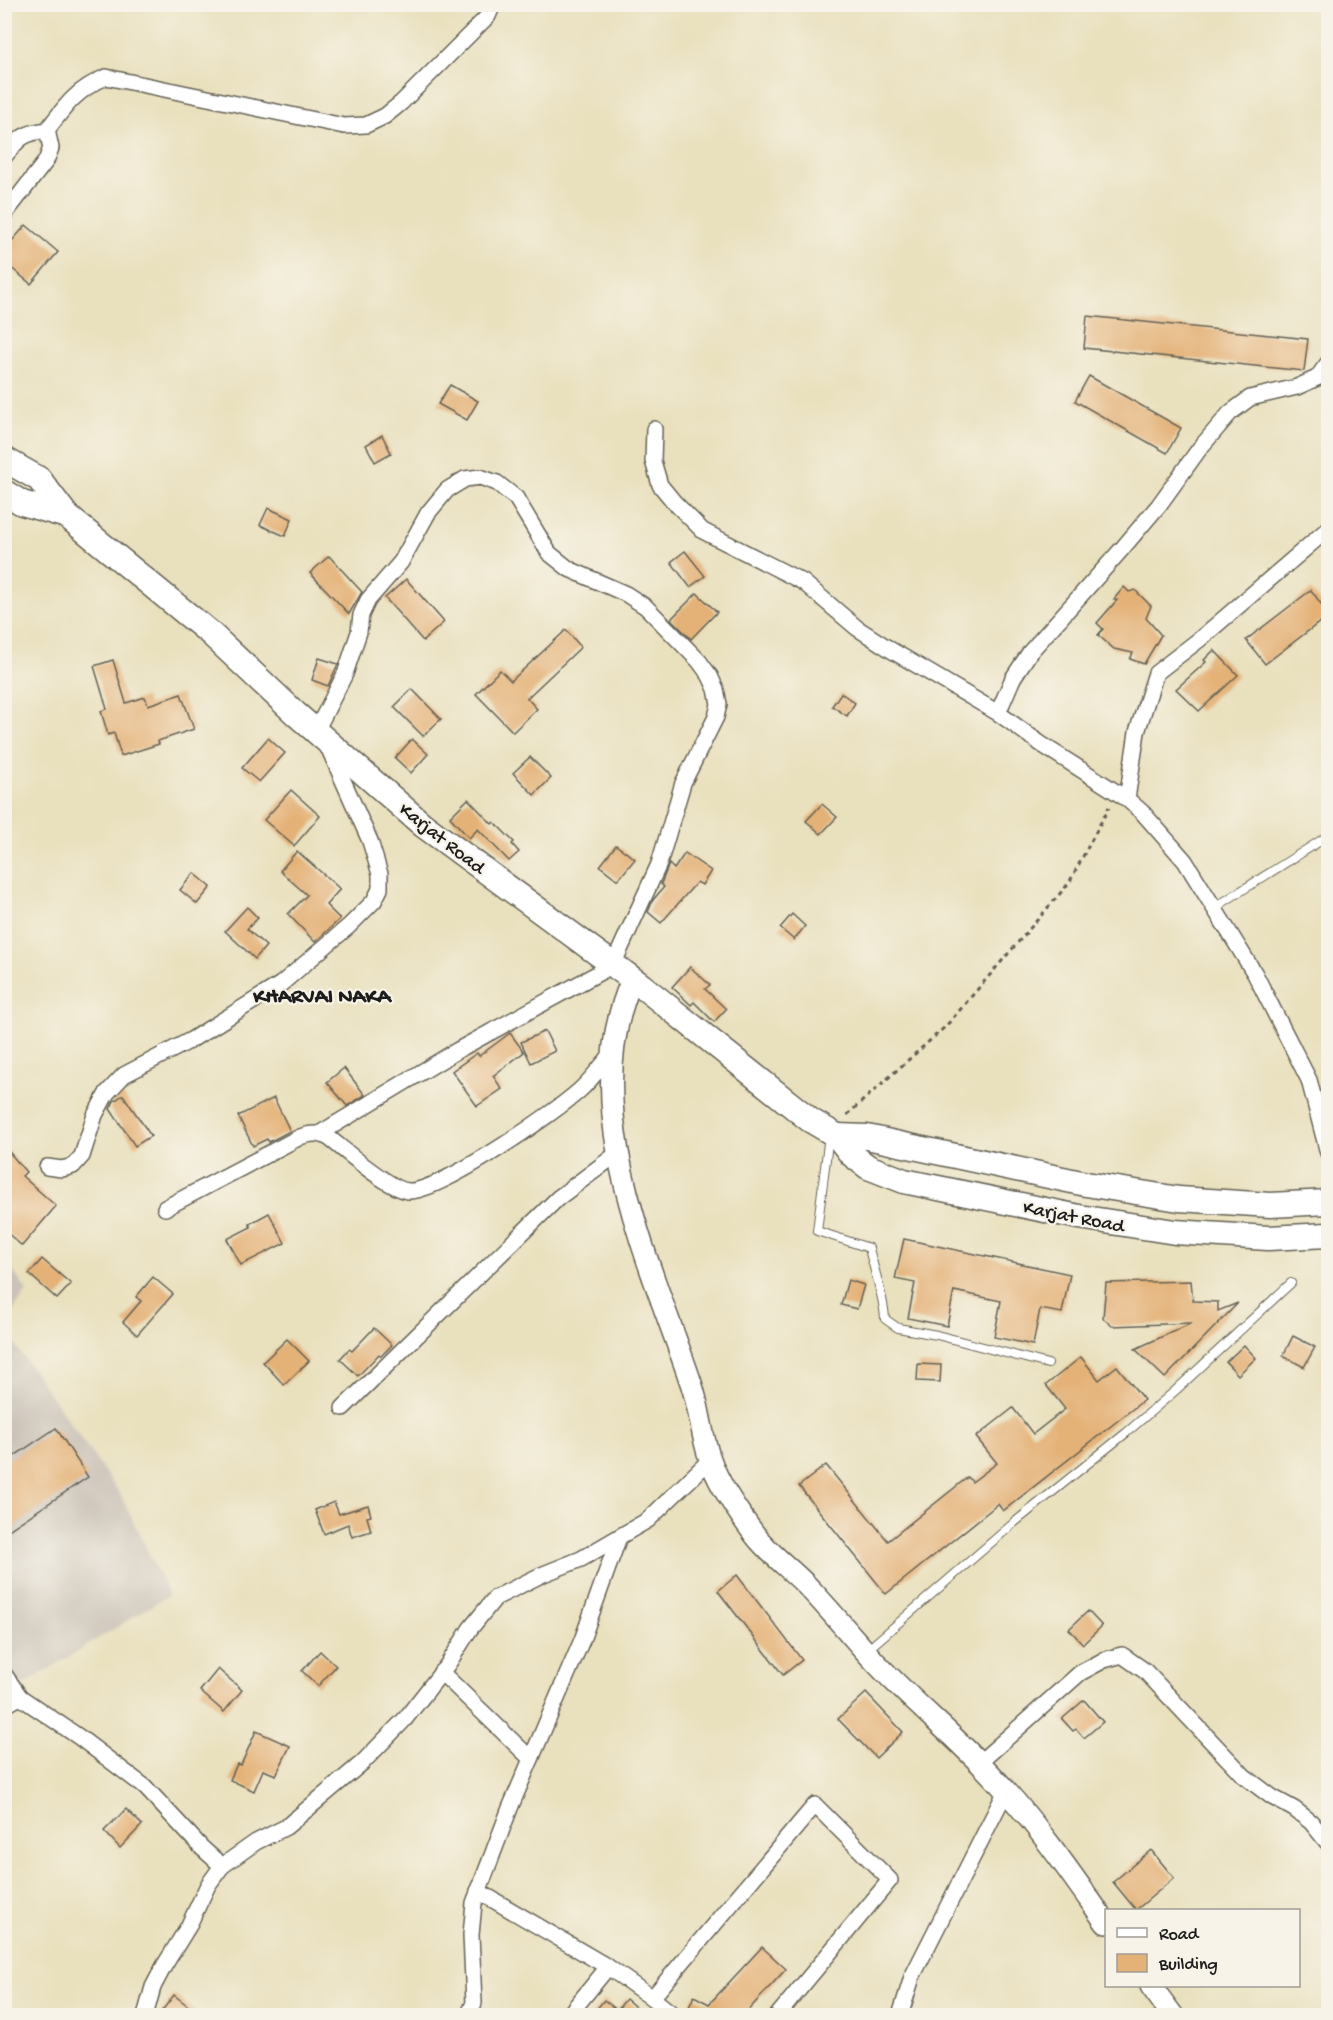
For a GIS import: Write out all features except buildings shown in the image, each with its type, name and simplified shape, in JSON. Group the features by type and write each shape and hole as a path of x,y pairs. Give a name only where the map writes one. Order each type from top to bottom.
{"main road":[{"name":"Karjat Road","path":"4,459 39,479 67,516 210,633 423,825 622,973 810,1120 833,1134 850,1154 868,1167 904,1181 1079,1217 1175,1232 1268,1238 1329,1235"},
{"name":"Karjat Road","path":"4,492 22,503 67,516"},
{"name":"Karjat Road","path":"833,1134 867,1137 1086,1184 1179,1200 1270,1205 1329,1202"}],"street":[{"path":"4,157 16,141 28,133 47,130 67,103 87,85 106,77 344,126 366,125 384,116 401,103 488,16 493,4"},
{"path":"4,215 46,160 51,148 47,130"},
{"path":"998,713 1013,678 1030,652 1151,514 1200,448 1230,413 1250,398 1297,387 1317,378 1329,363"},
{"path":"654,429 653,461 660,485 703,531 803,582 857,628 998,713 1041,744 1122,796 1143,813 1185,861 1255,974 1309,1080 1328,1148"},
{"path":"47,1167 62,1169 73,1166 82,1156 95,1115 107,1093 124,1075 191,1040 281,984 349,926 374,901 380,889 380,874 370,841 320,734 345,674 359,632 361,615 368,600 401,562 428,513 447,490 465,479 480,477 497,483 516,498 549,553 569,569 626,594 646,607 699,661 716,689 719,704 716,717 683,783 659,864 622,973 622,1001 611,1055 611,1106 618,1153 646,1257 693,1386 710,1460 734,1504 757,1538 810,1589 865,1651 1006,1791 1105,1920"},
{"path":"1122,796 1137,732 1156,673 1200,639 1329,529"},
{"path":"319,1134 458,1050 622,973"},
{"path":"165,1208 300,1137 310,1134 319,1134 329,1138 389,1183 407,1191 424,1189 497,1150 558,1107 581,1089 611,1055"},
{"path":"344,1408 558,1198 618,1153"},
{"path":"145,2016 158,1977 188,1928 208,1885 222,1866 256,1842 285,1827 362,1764 405,1719 495,1598 541,1575 581,1559 648,1520 710,1460"},
{"path":"468,2016 474,2002 471,1935 474,1903 531,1759 582,1640 618,1537"},
{"path":"979,1763 1080,1673 1104,1660 1122,1656 1145,1671 1244,1776 1311,1822 1329,1843"},
{"path":"441,1672 531,1759"},
{"path":"4,1674 20,1697 79,1737 145,1787 222,1866"},
{"path":"4,1707 20,1697"},
{"path":"900,2016 912,1977 1006,1791"},
{"path":"652,1998 814,1805 890,1880 777,2016"},
{"path":"478,1891 608,1967 675,2016"},
{"path":"568,2016 608,1967"},
{"path":"1152,1987 1173,2016"}],"lane":[{"path":"1214,908 1329,836"},
{"path":"833,1134 817,1231 869,1248 884,1303 885,1319 898,1328 937,1335 1048,1364"},
{"path":"865,1651 1015,1522 1126,1434 1291,1283"}],"path":[{"path":"833,1134 946,1026 1069,883 1122,796"}],"shaded area":[{"path":"5,1260 27,1291 5,1322"},
{"path":"4,1329 120,1494 169,1595 5,1696"}],"district":[{"name":"KHARVAI NAKA","path":"322,994"}]}
